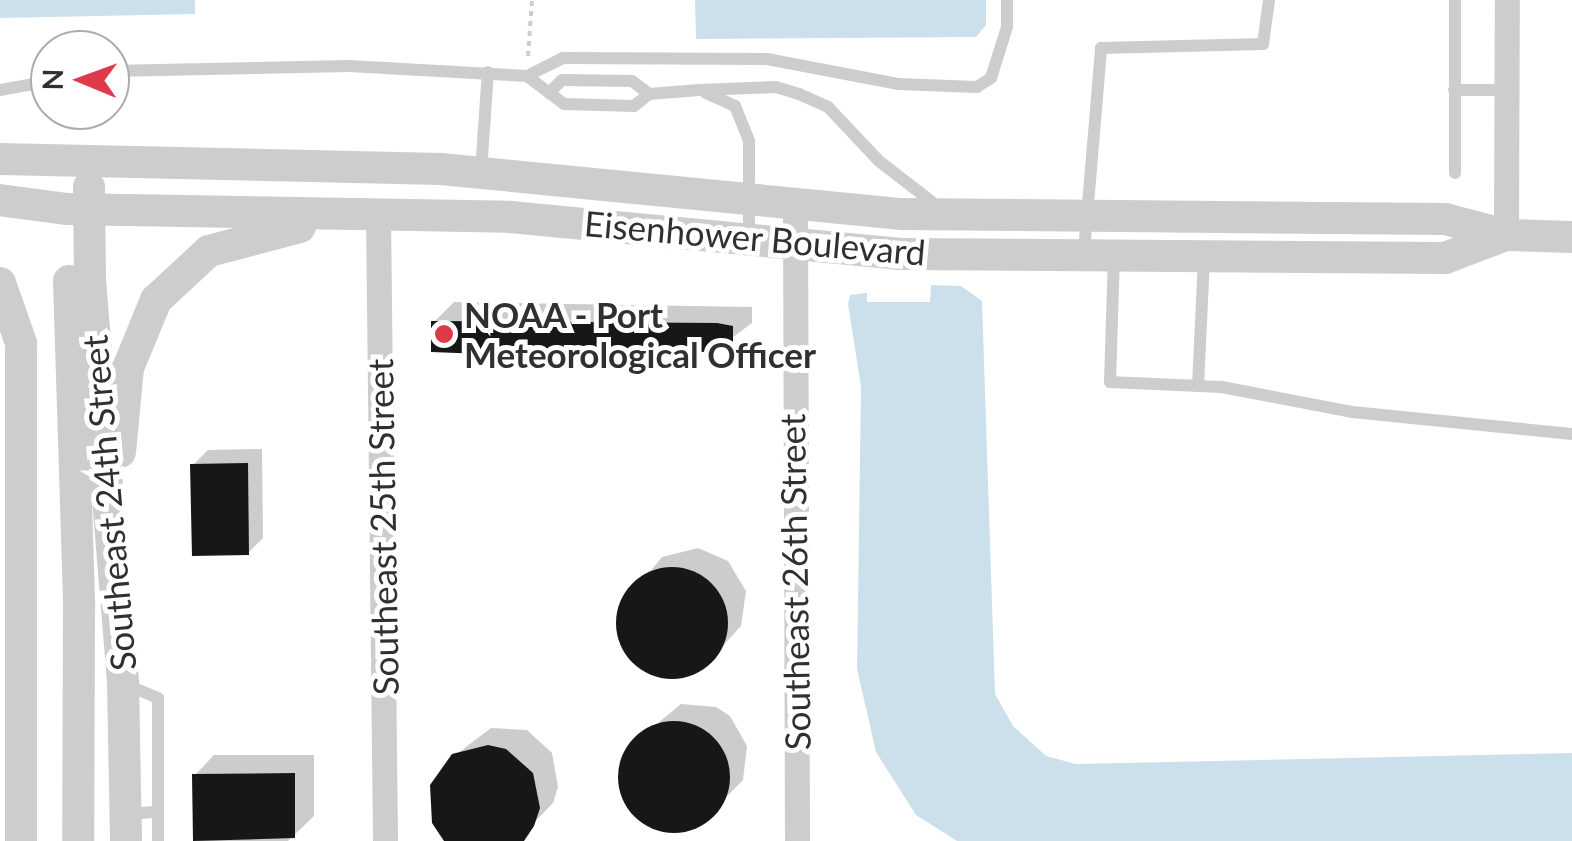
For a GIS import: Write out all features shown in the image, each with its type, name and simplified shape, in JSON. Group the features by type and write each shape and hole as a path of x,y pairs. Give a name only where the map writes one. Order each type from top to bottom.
{"street":[{"path":"1506,235 1507,0"},
{"name":"Eisenhower Boulevard","path":"0,159 481,172 950,216 1444,219 1506,235 1572,237"},
{"name":"Southeast 24th Street","path":"78,164 78,828"},
{"name":"Eisenhower Boulevard","path":"0,200 78,208 378,213 624,225 792,246 1099,255 1444,258 1506,235"},
{"name":"Southeast 26th Street","path":"793,837 795,203"},
{"name":"Southeast 24th Street","path":"78,208 137,822"},
{"path":"114,572 128,368 156,300 209,251 252,235 378,213"},
{"name":"Southeast 25th Street","path":"378,213 385,841"},
{"path":"0,283 20,343 21,841"},
{"path":"78,828 137,822"}],"lane":[{"path":"527,76 563,58 767,59 898,84 977,87 991,78 1007,27 1006,0"},
{"path":"1268,0 1263,44 1101,48 1084,218 1099,255 1110,382 1198,386 1352,412 1572,434"},
{"path":"1455,0 1455,173"},
{"path":"130,71 349,66 488,72 527,76 564,104 634,106 649,94 776,88 828,108 879,161 950,216"},
{"path":"481,172 488,72"},
{"path":"549,93 562,80 632,81 649,94"},
{"path":"0,90 30,85"},
{"path":"699,90 735,106 750,141 749,241"},
{"path":"1454,90 1508,90"},
{"path":"1198,386 1204,256"},
{"path":"137,822 158,841"}],"path":[{"path":"527,76 532,0"}],"water":[{"path":"0,0 195,0 195,14 0,18"},
{"path":"695,0 986,0 986,25 976,37 696,39"},
{"path":"931,285 961,286 982,301 995,694 1013,726 1046,756 1076,764 1572,753 1572,841 957,841 916,815 876,752 857,669 861,387 848,304 850,295 867,293 867,302 930,302"}],"building":[{"path":"431,321 717,323 733,326 733,346 719,346 718,352 562,351 562,357 431,352"},
{"path":"248,463 249,555 192,556 190,464"},
{"path":"672,567 693,571 712,583 724,602 728,623 724,644 712,663 693,675 672,679 651,675 632,663 620,644 616,623 620,602 632,583 651,571"},
{"path":"674,721 695,725 714,737 726,756 730,777 726,798 714,817 695,829 674,833 653,829 634,817 622,798 618,777 622,756 634,737 653,725"},
{"path":"488,745 506,749 533,773 540,808 534,826 524,841 444,841 432,823 430,785 452,754"},
{"path":"295,773 295,838 193,841 192,774"}],"place":[{"name":"NOAA - Port Meteorological Officer","path":"444,334"}]}
